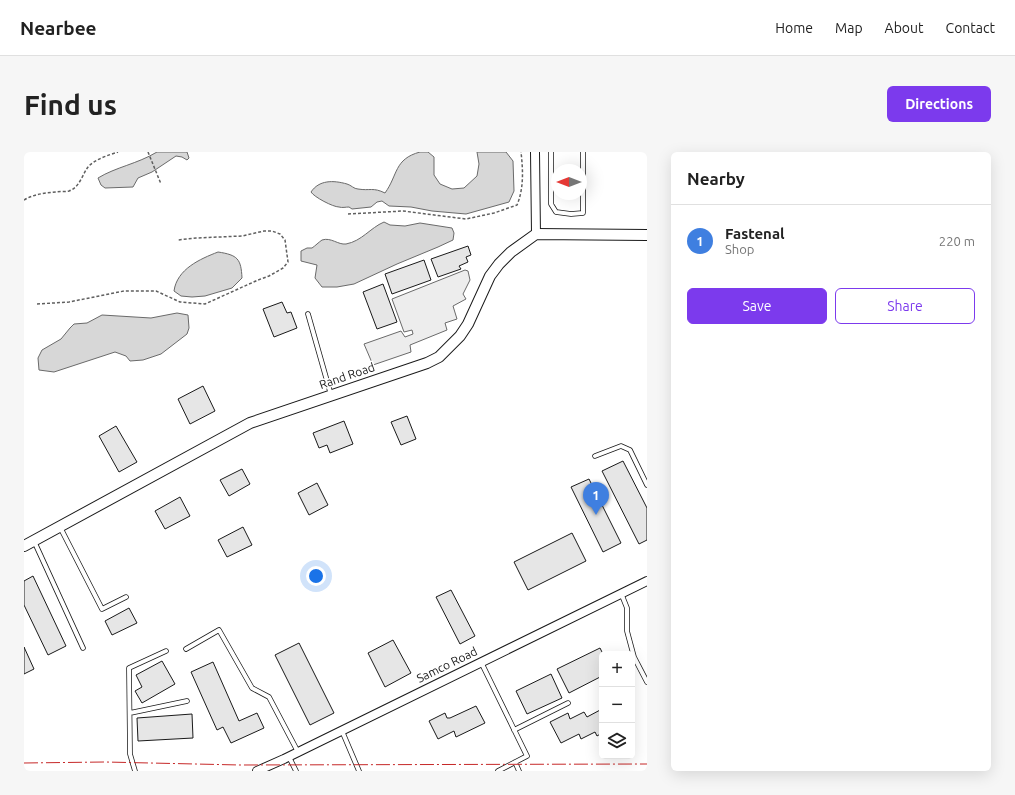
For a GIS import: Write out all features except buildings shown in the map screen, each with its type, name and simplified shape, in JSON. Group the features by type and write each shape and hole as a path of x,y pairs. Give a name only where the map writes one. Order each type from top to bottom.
{"street":[{"path":"535,152 536,234 647,235"},
{"name":"Rand Road","path":"24,546 250,423 427,363 439,357 460,336 468,324 490,276 499,264 511,252 536,234"},
{"name":"Samco Road","path":"257,771 342,731 647,580"}],"lane":[{"path":"551,152 551,204 556,212 571,214 583,213 583,152"},
{"path":"308,314 331,396"},
{"path":"595,456 621,446 630,450 647,485"},
{"path":"60,527 102,609 126,598"},
{"path":"34,541 83,648"},
{"path":"621,592 627,608 627,631 634,657 647,682"},
{"path":"186,649 219,630 252,688 269,697 298,752"},
{"path":"135,771 130,754 129,668 166,652"},
{"path":"481,662 527,756 498,771"},
{"path":"130,713 187,701"},
{"path":"514,730 568,703"},
{"path":"342,731 359,771"},
{"path":"289,756 296,771"},
{"path":"515,762 519,771"}],"path":[{"path":"24,200 44,193 69,190 75,187 93,163 118,152"},
{"path":"148,152 162,184"},
{"path":"348,214 404,211 466,219 507,209 517,205 522,195 523,169 521,152"},
{"path":"37,304 69,302 124,291 156,291 180,302 205,304 269,276 283,268 288,262 285,240 280,234 272,231 242,236 178,240"}],"shaded area":[{"path":"157,152 187,152 189,158 187,160 176,156 152,172 138,178 133,187 105,188 101,185 98,178 142,160"},
{"path":"420,152 428,152 434,157 434,175 440,184 452,189 464,188 477,176 479,164 477,152 506,152 513,161 514,191 509,202 466,214 432,211 411,207 389,206 382,201 377,202 371,207 352,209 349,207 336,207 320,199 311,192 322,183 337,182 347,184 357,189 381,191 385,193 401,163 405,159"},
{"path":"384,222 390,225 405,226 420,223 452,228 454,233 453,240 354,284 337,287 322,287 315,278 317,265 301,261 301,251 307,248 312,248 322,240 325,239 346,244 357,240"},
{"path":"218,252 234,257 241,266 242,278 232,288 205,296 192,297 181,296 174,291 176,283 184,271 204,258"},
{"path":"465,270 468,271 470,280 463,294 466,299 453,306 457,319 445,323 447,330 410,345 411,352 373,365 364,344 401,331 405,337 413,334 412,330 404,332 392,299"},
{"path":"177,313 188,315 189,328 187,334 161,354 143,360 130,361 126,356 115,352 54,372 39,370 38,358 42,350 61,339 74,324 87,323 102,315 151,318"}],"power":[{"path":"24,763 105,762 240,765 647,764"}],"place":[{"name":"Fastenal","path":"596,515"}]}
